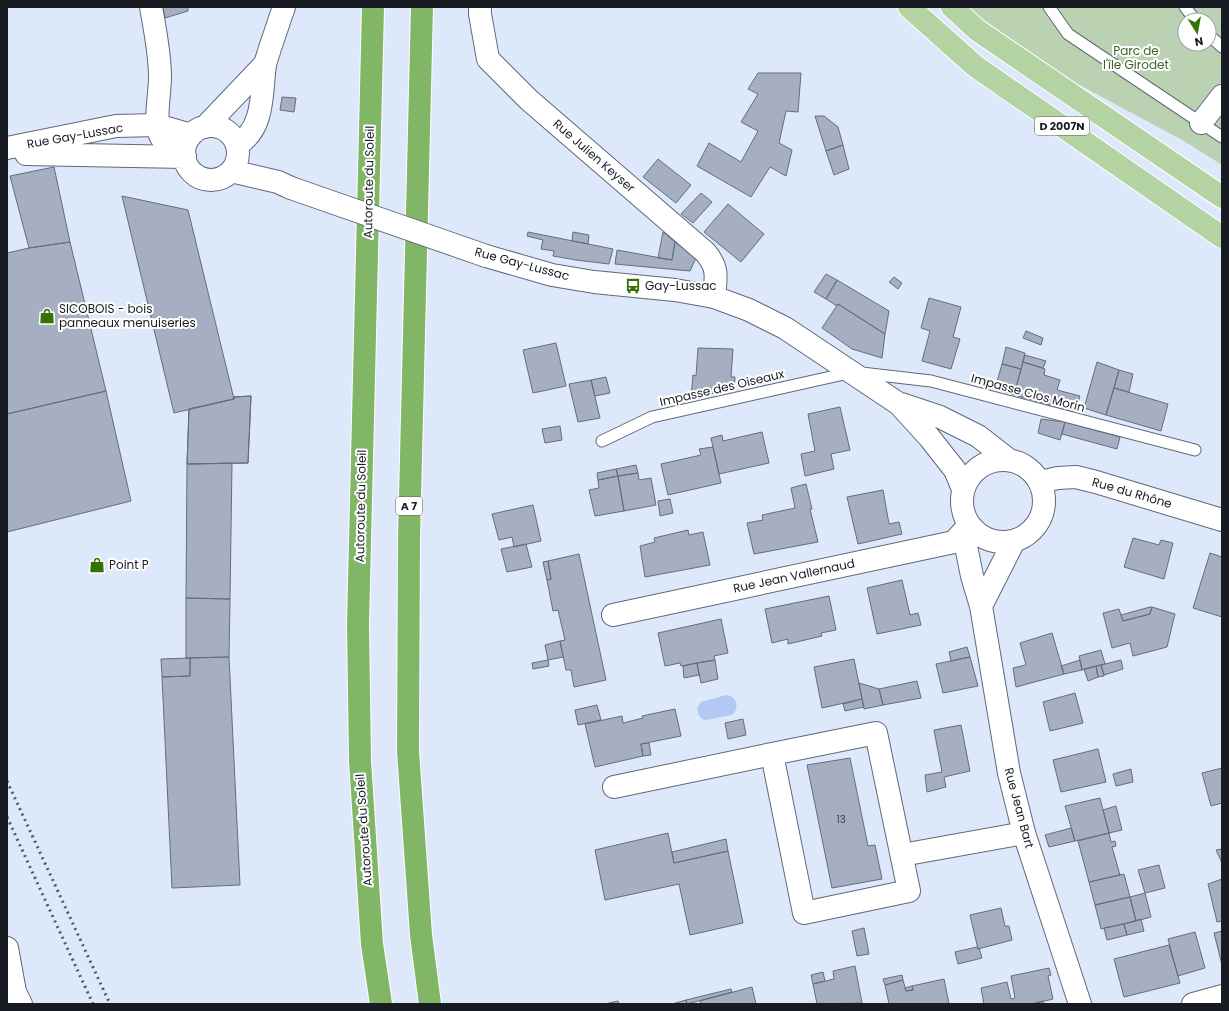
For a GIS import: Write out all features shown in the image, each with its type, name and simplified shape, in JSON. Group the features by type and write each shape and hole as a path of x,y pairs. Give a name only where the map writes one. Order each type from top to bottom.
{"highway":[{"name":"Autoroute du Soleil","path":"373,7 358,624 360,761 372,944 381,1004"},
{"name":"A 7","path":"422,7 409,539 408,751 421,935 430,1004"}],"main road":[{"name":"D 2007N","path":"909,7 975,66 1222,237"},
{"name":"D 2007N","path":"952,7 977,30 1222,197"}],"street":[{"path":"151,7 160,76 157,125 160,136 170,146 185,157"},
{"path":"265,64 185,146 185,157 191,170 203,178 218,179 225,176 245,140 252,132 263,94 265,64 284,7"},
{"name":"Rue Julien Keyser","path":"480,7 488,59 529,100 705,252 715,267 716,278 714,297"},
{"path":"1201,124 1222,96"},
{"name":"Rue Gay-Lussac","path":"7,148 116,126 157,125 198,131"},
{"path":"198,131 213,126 221,128 234,138 235,157"},
{"name":"Rue Gay-Lussac","path":"7,154 185,157"},
{"name":"Rue Gay-Lussac","path":"235,157 285,185 486,256 552,275 594,282 675,290 714,297 749,310 785,328 853,372"},
{"path":"853,372 899,404 929,437 955,470 963,489"},
{"path":"899,404 940,417 978,436 1009,460"},
{"path":"994,460 1019,462 1035,474 1040,482 1045,500 1041,518 1030,533 1014,541 1001,542 989,540 978,534 969,525 963,514 961,501 963,489 970,476 981,466 994,460"},
{"name":"Rue du Rhône","path":"1040,482 1058,478 1076,477 1222,520"},
{"name":"Rue Jean Bart","path":"969,525 966,546 972,576 981,606 1009,773 1024,832 1080,1004"},
{"name":"Rue Jean Vallernaud","path":"613,615 954,542 969,525"},
{"path":"981,606 1014,541"},
{"path":"614,788 772,754 876,733 909,891 804,913 772,754"},
{"path":"902,855 1024,832"},
{"path":"7,948 15,992 21,1004"},
{"path":"1193,1004 1222,996"}],"lane":[{"path":"1049,7 1068,34 1222,137"},
{"name":"Impasse des Oiseaux","path":"602,441 652,417 853,372"},
{"name":"Impasse Clos Morin","path":"853,372 931,381 1195,450"}],"green space":[{"name":"Parc de l'île Girodet","path":"952,7 1222,7 1222,165 1184,141 977,30"}],"water":[{"path":"726,695 735,700 737,706 732,715 706,720 702,719 698,714 697,708 701,702"}],"building":[{"path":"163,7 188,7 188,11 165,18"},
{"path":"758,73 801,73 798,112 786,111 779,143 792,150 786,176 770,167 751,197 697,166 709,143 741,162 758,131 741,122 758,94 748,89"},
{"path":"282,97 296,98 294,112 280,110"},
{"path":"815,116 824,116 838,127 843,145 826,151"},
{"path":"843,145 849,169 834,175 826,151"},
{"path":"658,159 691,185 676,203 643,177"},
{"path":"54,167 70,242 29,248 10,176"},
{"path":"701,193 712,202 693,223 681,214"},
{"path":"122,196 188,210 234,399 174,413"},
{"path":"728,204 764,234 741,262 704,232"},
{"path":"528,232 613,249 609,264 553,256 554,251 541,249 543,240 527,236"},
{"path":"573,232 589,235 588,244 572,241"},
{"path":"663,232 675,242 672,260 658,258"},
{"path":"70,242 106,391 7,414 7,253"},
{"path":"675,242 696,258 690,271 615,264 617,250 672,260"},
{"path":"826,274 837,280 826,299 814,292"},
{"path":"894,277 902,283 898,289 889,282"},
{"path":"837,280 889,311 885,334 838,304 837,306 826,299"},
{"path":"929,298 961,307 953,337 960,339 951,369 922,361 930,331 921,328"},
{"path":"838,304 885,334 882,358 852,349 822,328"},
{"path":"1026,331 1043,338 1041,345 1023,338"},
{"path":"556,343 566,386 533,393 523,350"},
{"path":"1006,347 1025,353 1021,369 1002,364"},
{"path":"698,348 733,349 731,377 735,377 734,389 691,398 693,375 696,376"},
{"path":"1025,355 1046,361 1043,368 1023,362"},
{"path":"1023,362 1045,369 1044,375 1060,380 1057,390 1080,396 1075,412 1014,395"},
{"path":"1097,362 1119,370 1106,415 1084,408"},
{"path":"1002,364 1021,369 1014,395 995,389"},
{"path":"1119,370 1133,374 1129,392 1114,388"},
{"path":"606,377 610,393 595,396 591,380"},
{"path":"591,380 600,418 578,422 569,384"},
{"path":"1114,388 1168,404 1161,431 1106,415"},
{"path":"106,391 131,501 7,532 7,414"},
{"path":"251,396 248,463 187,464 189,409 234,399 234,397"},
{"path":"251,396 248,463 187,464 189,409 234,399 234,397"},
{"path":"840,407 850,450 831,454 834,469 805,476 801,454 815,451 808,414"},
{"path":"1041,419 1065,422 1060,440 1038,433"},
{"path":"1065,422 1120,437 1117,449 1062,434"},
{"path":"560,426 562,440 545,443 542,429"},
{"path":"762,432 769,463 719,474 711,438 722,435 723,441"},
{"path":"713,447 721,483 668,495 661,464 701,455 699,449"},
{"path":"232,463 230,599 186,598 187,464"},
{"path":"636,465 638,473 618,476 616,469"},
{"path":"616,469 618,476 598,480 597,473"},
{"path":"638,473 639,480 651,478 656,505 624,511 618,476"},
{"path":"618,476 624,511 595,516 589,490 599,488 598,480"},
{"path":"806,484 818,542 754,554 747,523 763,520 762,515 795,508 791,488"},
{"path":"883,490 889,524 899,522 902,534 858,544 847,497"},
{"path":"670,499 673,513 660,516 658,501"},
{"path":"533,505 541,541 514,547 512,537 499,540 492,514"},
{"path":"688,530 689,535 703,532 710,565 645,577 640,546 655,542 654,538"},
{"path":"1133,538 1159,545 1161,540 1173,543 1164,579 1124,567"},
{"path":"526,544 532,567 507,572 501,549"},
{"path":"1210,553 1222,557 1222,617 1193,608"},
{"path":"579,554 606,680 574,687 571,670 566,670 560,641 565,640 558,610 553,611 547,580 551,579 548,561"},
{"path":"548,561 551,579 547,580 543,562"},
{"path":"902,580 910,615 918,613 921,625 877,634 867,588"},
{"path":"829,596 836,630 821,633 822,636 788,644 788,639 772,643 765,609"},
{"path":"186,598 230,599 229,657 186,658"},
{"path":"1152,607 1150,614 1123,621 1121,615"},
{"path":"1152,607 1175,614 1167,647 1133,656 1130,643 1112,648 1103,613 1119,609 1123,621 1150,614"},
{"path":"721,619 728,653 714,656 715,660 681,666 680,663 665,666 658,633"},
{"path":"1052,633 1064,674 1016,687 1013,668 1026,665 1020,643"},
{"path":"560,641 563,657 548,660 545,645"},
{"path":"967,647 970,657 951,661 949,652"},
{"path":"1101,650 1105,664 1082,670 1079,656"},
{"path":"229,657 240,885 172,888 162,677 190,676 190,658"},
{"path":"970,657 978,686 943,693 936,664"},
{"path":"190,658 190,676 162,677 161,659"},
{"path":"854,659 862,699 822,708 814,667"},
{"path":"548,660 549,666 533,669 532,663"},
{"path":"715,660 718,679 701,683 697,663"},
{"path":"1080,660 1082,670 1064,674 1061,666"},
{"path":"1121,660 1123,669 1104,675 1101,665"},
{"path":"697,663 699,675 684,678 683,666"},
{"path":"1101,665 1104,676 1098,677 1096,666"},
{"path":"1096,666 1098,677 1088,681 1084,669"},
{"path":"917,681 921,698 883,705 879,689"},
{"path":"859,683 879,689 883,705 864,709"},
{"path":"1075,693 1083,723 1050,731 1043,702"},
{"path":"862,699 864,707 845,711 843,704"},
{"path":"597,705 601,720 578,725 575,710"},
{"path":"675,709 681,736 641,744 643,756 595,767 585,724 622,716 623,723 643,718 642,716"},
{"path":"743,719 746,735 728,739 725,723"},
{"path":"961,725 970,771 944,777 946,787 927,792 925,775 942,772 934,730"},
{"path":"649,743 651,755 643,756 641,744"},
{"path":"1098,749 1106,782 1061,792 1053,760"},
{"path":"850,758 868,846 875,845 882,879 832,888 807,765"},
{"path":"1222,768 1222,803 1211,806 1202,773"},
{"path":"1131,769 1133,782 1116,786 1113,774"},
{"path":"1100,798 1109,833 1075,841 1065,806"},
{"path":"1116,806 1122,830 1109,833 1103,810"},
{"path":"1071,828 1075,841 1049,847 1045,835"},
{"path":"668,833 674,863 728,851 743,923 690,935 679,884 605,900 595,850"},
{"path":"1109,833 1111,842 1115,841 1116,846 1112,847 1120,875 1089,882 1078,841"},
{"path":"726,839 728,851 674,863 672,852"},
{"path":"1222,849 1222,863 1216,850"},
{"path":"1159,865 1165,888 1145,893 1138,870"},
{"path":"1124,874 1130,897 1095,905 1089,882"},
{"path":"1222,879 1222,921 1217,922 1208,884"},
{"path":"1145,893 1151,917 1136,921 1130,897"},
{"path":"1130,897 1136,921 1101,929 1095,905"},
{"path":"1001,908 1005,926 1009,926 1012,940 978,949 970,915"},
{"path":"1141,919 1144,931 1127,935 1124,924"},
{"path":"1124,924 1127,935 1107,940 1104,928"},
{"path":"864,928 869,954 857,956 852,931"},
{"path":"1222,931 1222,965 1214,933"},
{"path":"1195,932 1205,968 1178,976 1168,939"},
{"path":"1169,945 1180,983 1124,997 1114,959"},
{"path":"977,947 978,949 979,948 982,958 958,964 955,952"},
{"path":"855,966 862,1003 817,1004 813,984 834,979 833,971"},
{"path":"1049,968 1051,975 1048,976 1053,999 1032,1004 984,1004 981,988 1007,982 1011,999 1015,998 1011,976"},
{"path":"823,972 825,981 813,984 811,975"},
{"path":"902,975 903,980 885,985 883,979"},
{"path":"944,979 949,1004 889,1004 885,985 903,980 906,991 913,990 912,986"},
{"path":"912,986 913,990 906,991 905,988"},
{"path":"752,987 756,1004 701,1004 700,1001"},
{"path":"731,989 732,992 687,1004 686,1000"},
{"path":"686,1000 687,1004 672,1004"},
{"path":"618,1001 619,1004 605,1004"},
{"path":"1043,1001 1044,1004 1032,1004"}],"railway":[{"path":"7,781 110,1004"},
{"path":"7,817 93,1004"}],"place":[{"name":"Gay-Lussac","path":"633,286"},
{"name":"SICOBOIS - bois panneaux menuiseries","path":"47,316"},
{"name":"Point P","path":"97,565"}]}
